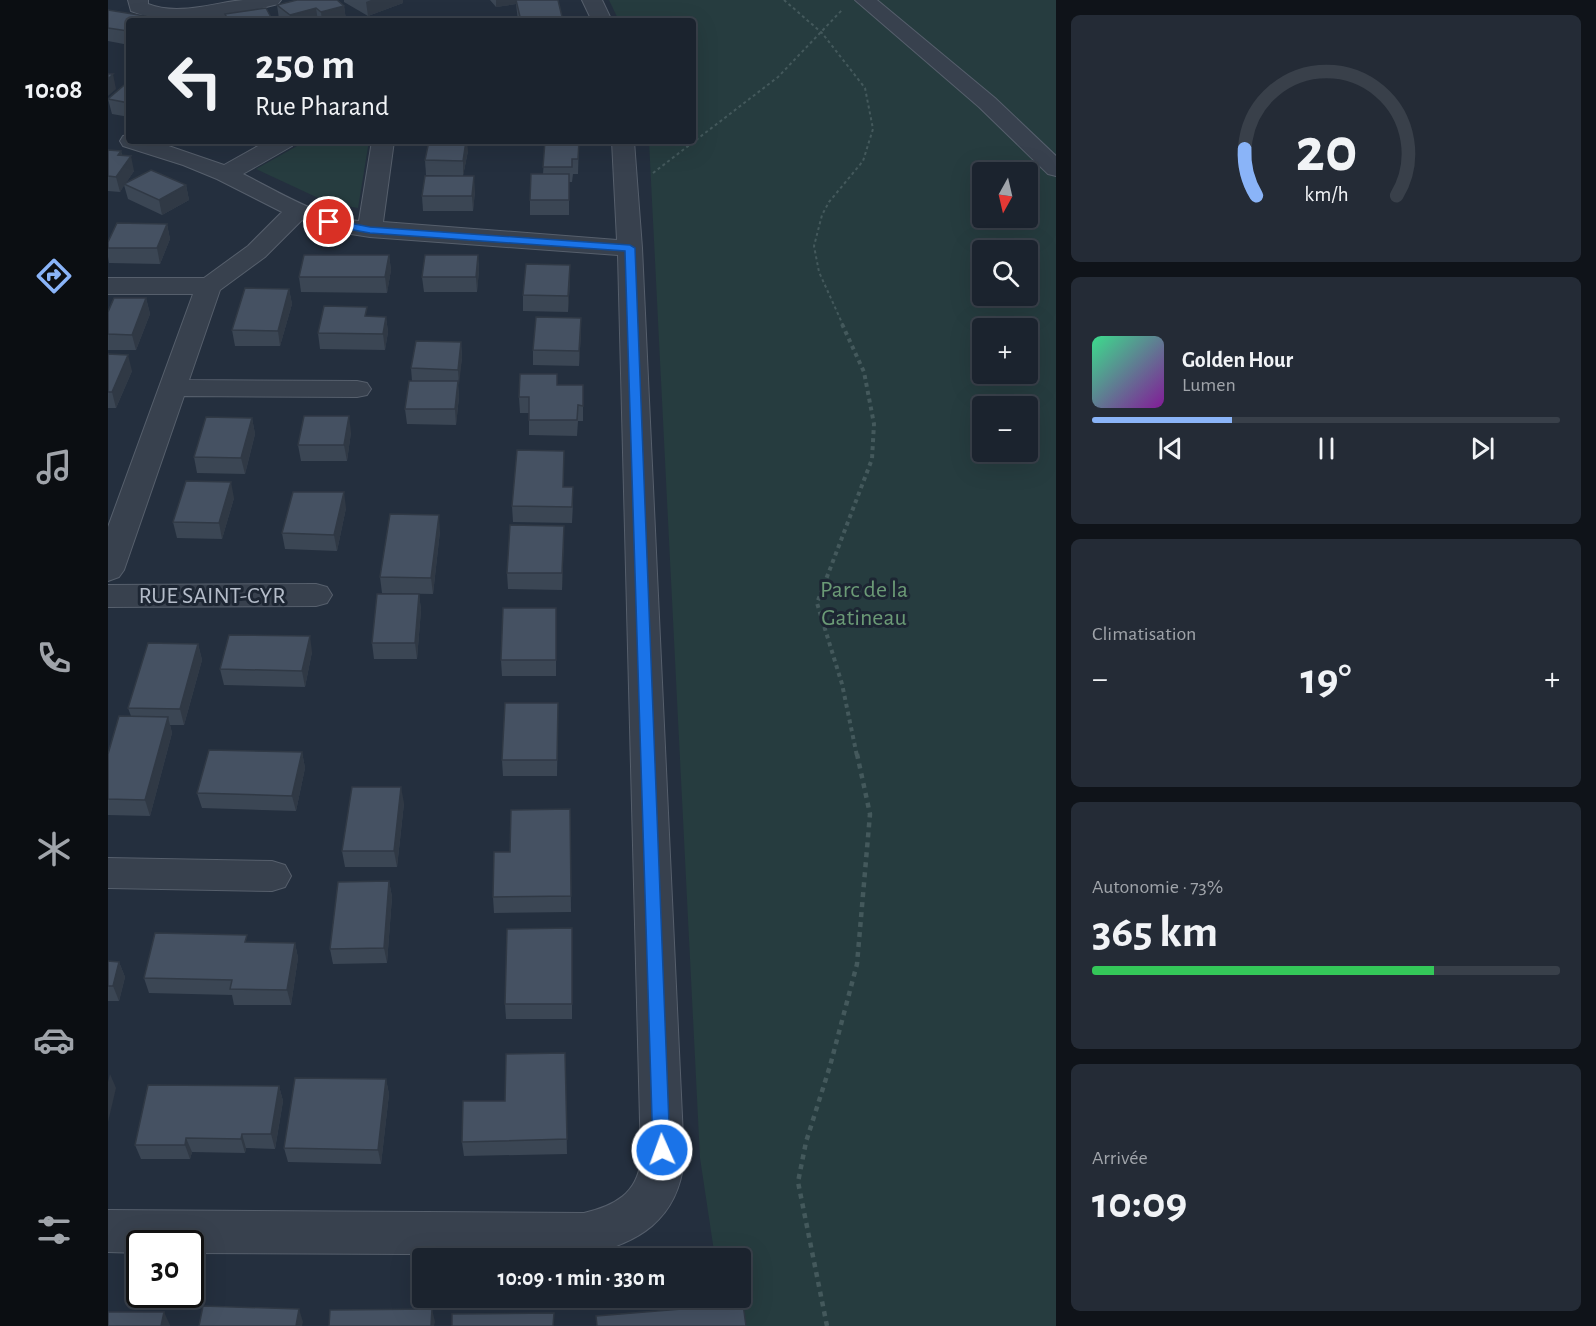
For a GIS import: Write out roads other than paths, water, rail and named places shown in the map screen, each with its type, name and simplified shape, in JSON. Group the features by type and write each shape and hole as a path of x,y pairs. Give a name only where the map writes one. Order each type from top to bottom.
{"street":[{"path":"138,0 138,7 145,11 178,14 271,0"},
{"path":"592,0 601,18"},
{"path":"865,0 968,85 1015,127 1056,169"},
{"path":"108,136 126,140"},
{"path":"139,144 225,174 297,210 329,222 370,230 630,248"},
{"path":"225,174 279,144"},
{"path":"370,230 372,202 382,144"},
{"path":"108,1231 584,1234 625,1221 645,1204 657,1187 664,1165 630,248 623,144"},
{"path":"108,286 209,286 231,273 297,210"},
{"name":"RUE SAINT-CYR","path":"108,570 209,286"},
{"path":"173,388 357,389"},
{"name":"RUE SAINT-CYR","path":"108,596 316,595"},
{"path":"108,873 272,876"}],"park label":[{"name":"Parc de la Gatineau","path":"864,603"}]}
